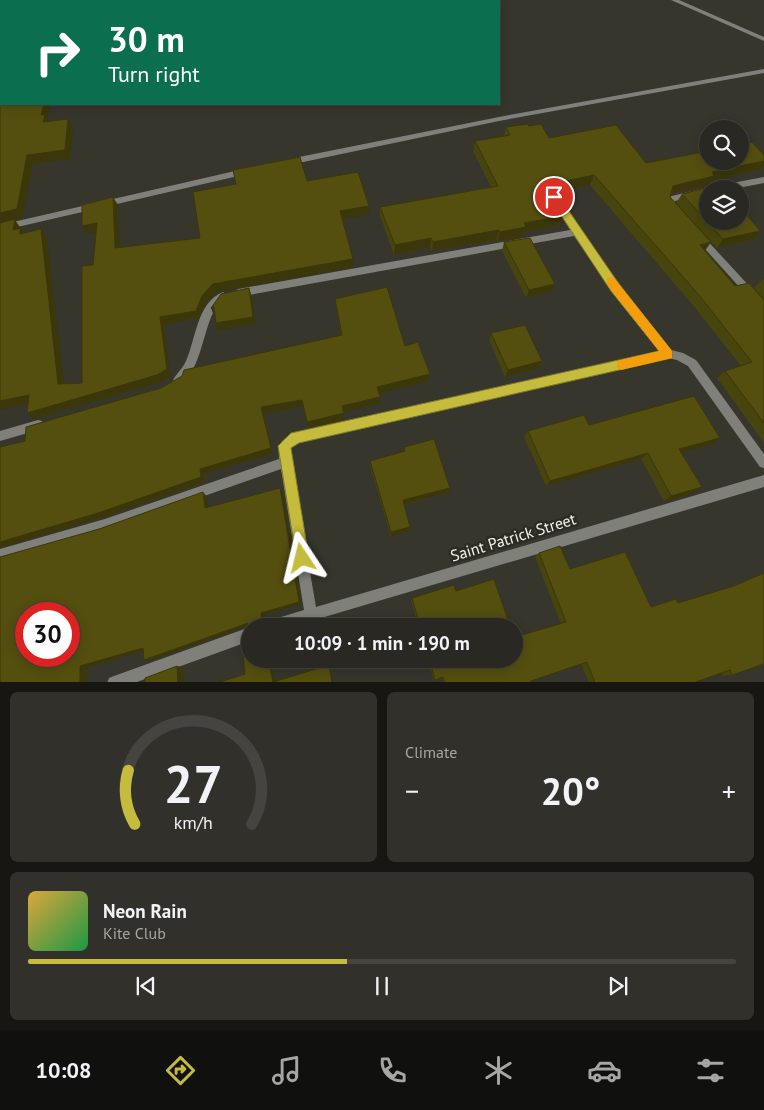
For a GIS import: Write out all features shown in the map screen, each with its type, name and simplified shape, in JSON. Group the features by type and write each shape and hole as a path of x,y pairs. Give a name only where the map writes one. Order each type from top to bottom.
{"street":[{"path":"674,0 764,39"},
{"path":"277,164 499,119 764,71"},
{"path":"0,228 258,168"},
{"path":"749,183 764,180"},
{"path":"699,192 671,199 670,205 764,308"},
{"path":"554,197 615,288 668,354"},
{"path":"165,388 181,378 212,305 220,297 576,232"},
{"path":"311,615 285,462 284,446 295,438 668,354 679,356 692,362 764,463"},
{"path":"0,436 46,422"},
{"path":"0,555 105,524 285,462"},
{"name":"Saint Patrick Street","path":"301,618 764,481"},
{"path":"114,682 241,637"}],"building":[{"path":"0,105 44,105 41,115 45,115 43,122 68,119 65,150 27,155 17,209 0,213"},
{"path":"541,124 549,138 616,125 646,163 699,153 699,170 721,170 712,172 714,176 673,186 670,197 711,242 700,245 735,286 749,283 764,300 764,423 725,371 752,362 699,295 594,175 547,185 563,216 524,223 526,227 500,232 499,230 433,242 431,238 395,245 380,207 498,186 475,141 510,135 506,127"},
{"path":"752,142 764,155 764,161 749,164 749,143"},
{"path":"300,157 307,181 358,172 369,206 340,211 353,259 213,284 202,296 196,311 160,317 167,369 157,375 27,413 29,395 0,401 0,223 15,219 13,230 20,228 20,234 41,229 58,384 82,383 82,266 93,265 97,223 82,226 82,205 113,197 115,248 200,238 193,192 236,184 233,170"},
{"path":"699,190 699,213 682,194"},
{"path":"749,218 760,231 723,239 715,230 749,230"},
{"path":"530,238 555,284 529,290 504,242"},
{"path":"387,287 405,346 418,342 430,374 377,387 380,397 342,406 344,413 307,422 302,400 261,407 271,448 200,469 201,477 98,513 0,542 0,447 25,441 26,427 161,388 182,376 184,370 342,335 335,299"},
{"path":"249,288 253,317 216,323 214,307 211,308 221,294"},
{"path":"525,325 542,361 508,370 491,333"},
{"path":"694,396 720,438 679,449 702,487 671,496 648,453 550,481 528,431 584,415 589,425"},
{"path":"434,439 450,488 403,500 410,527 391,532 370,461 405,451 404,447"},
{"path":"280,488 299,602 261,613 261,618 241,618 241,625 144,660 143,648 80,666 80,602 15,602 15,667 80,667 80,682 0,682 0,557 99,529 203,492 205,508"},
{"path":"560,546 570,569 625,552 651,607 676,599 678,603 734,586 764,573 764,664 732,675 730,670 696,682 595,682 587,662 531,682 445,682 443,677 435,680 432,668 523,668 523,635 566,622 539,553"},
{"path":"494,579 507,618 418,618 412,598 454,585 456,591"},
{"path":"177,666 178,682 145,682 145,678"},
{"path":"244,668 270,668 273,682 220,682 245,674"},
{"path":"319,668 330,668 332,682 273,682"}],"slow traffic":[{"path":"611,281 668,354 621,365"}],"route":[{"path":"302,558 285,462 284,446 295,438 668,354 615,288 554,197"}]}
